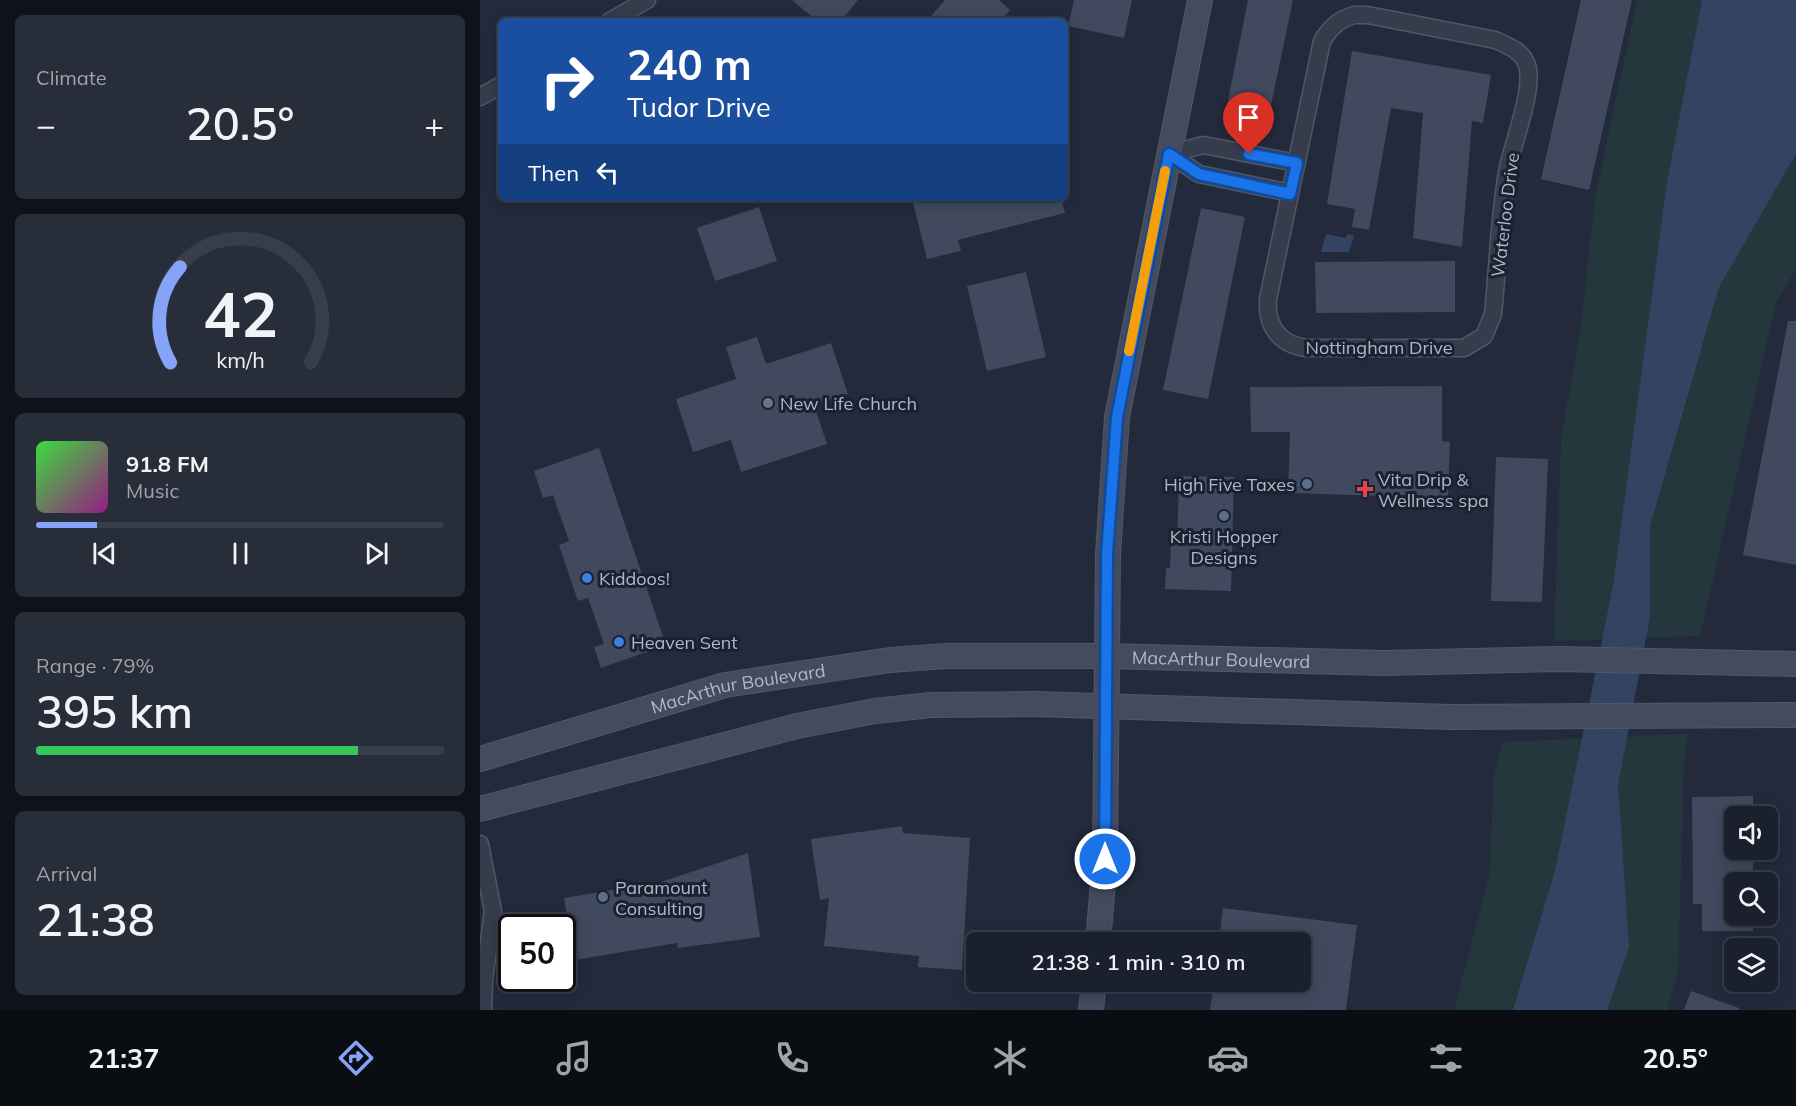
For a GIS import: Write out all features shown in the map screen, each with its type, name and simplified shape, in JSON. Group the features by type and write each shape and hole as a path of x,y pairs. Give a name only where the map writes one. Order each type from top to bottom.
{"main road":[{"path":"1099,932 1105,859 1107,554 1117,417 1200,0"},
{"name":"MacArthur Boulevard","path":"480,759 725,685 890,660 946,656 1106,656 1385,663 1559,659 1796,664"},
{"path":"480,809 797,726 875,711 982,703 1438,717 1796,716"},
{"path":"1091,1010 1093,992"}],"street":[{"path":"615,18 646,0"},
{"name":"Waterloo Drive","path":"1297,163 1322,41 1329,29 1340,20 1354,15 1368,15 1495,40 1512,47 1524,58 1528,71 1526,94 1508,169 1493,314 1484,336"},
{"path":"480,97 498,87"},
{"path":"1203,145 1297,163 1290,194 1199,174 1169,154 1203,145"},
{"name":"Nottingham Drive","path":"1290,194 1268,299 1267,311 1275,333 1294,346 1306,348 1464,348 1484,336"},
{"path":"480,844 493,910 482,977 483,1010"}],"shaded area":[{"path":"1637,0 1796,0 1796,269 1776,303 1700,636 1554,641 1561,440 1581,325 1595,198"},
{"path":"1688,734 1684,761 1678,973 1667,1010 1454,1010 1489,876 1494,775 1503,742"}],"water":[{"path":"1702,0 1796,0 1796,154 1719,287 1650,526 1650,617 1618,785 1629,947 1607,1010 1513,1010 1555,871 1613,586 1667,182"},
{"path":"1326,234 1345,238 1348,234 1354,236 1349,252 1321,252"}],"building":[{"path":"792,0 858,0 843,18 813,18"},
{"path":"945,0 999,0 1010,10 1003,18 930,18"},
{"path":"1074,0 1132,0 1124,38 1068,26"},
{"path":"1248,0 1293,0 1265,134 1223,125"},
{"path":"1581,0 1632,0 1589,190 1541,179"},
{"path":"1352,51 1491,75 1483,123 1472,121 1462,247 1413,238 1423,113 1391,108 1369,230 1352,227 1355,209 1327,204"},
{"path":"913,201 1062,201 1065,213 958,240 961,251 927,259"},
{"path":"759,207 777,261 715,281 697,228"},
{"path":"1201,208 1245,217 1208,399 1163,390"},
{"path":"1455,261 1455,312 1316,313 1315,262"},
{"path":"1026,272 1046,357 987,371 967,286"},
{"path":"1788,321 1796,321 1796,565 1743,555"},
{"path":"757,337 766,364 831,343 848,394 814,405 827,444 741,472 731,440 693,452 676,399 736,379 726,347"},
{"path":"1442,386 1442,441 1450,442 1448,498 1288,493 1290,432 1251,432 1250,387"},
{"path":"599,448 666,645 601,668 594,647 604,644 588,598 578,601 559,545 569,541 553,495 543,498 534,471"},
{"path":"1496,457 1548,459 1542,602 1491,601"},
{"path":"1179,476 1234,477 1231,591 1165,589 1166,568 1170,568 1171,543 1177,543"},
{"path":"1753,796 1753,806 1724,806 1724,860 1753,860 1753,872 1724,872 1724,926 1753,926 1753,931 1702,931 1702,904 1693,904 1692,797"},
{"path":"902,826 903,833 970,838 962,970 918,967 919,956 824,946 829,898 820,900 811,839"},
{"path":"748,853 760,937 678,948 677,943 576,960 576,914 567,914 564,898 661,882"},
{"path":"1223,908 1357,925 1346,1010 1210,1010 1212,992 1311,992 1311,932 1220,932"},
{"path":"1691,991 1739,1008 1739,1010 1684,1010"}],"slow traffic":[{"path":"1129,351 1165,171"}],"place":[{"name":"New Life Church","path":"768,403"},
{"name":"High Five Taxes","path":"1307,484"},
{"name":"Vita Drip & Wellness spa","path":"1365,489"},
{"name":"Kristi Hopper Designs","path":"1224,516"},
{"name":"Kiddoos!","path":"587,578"},
{"name":"Heaven Sent","path":"619,642"},
{"name":"Paramount Consulting","path":"603,897"}],"route":[{"path":"1105,859 1107,554 1117,417 1155,219 1169,154 1199,174 1290,194 1297,163 1249,154"}]}
